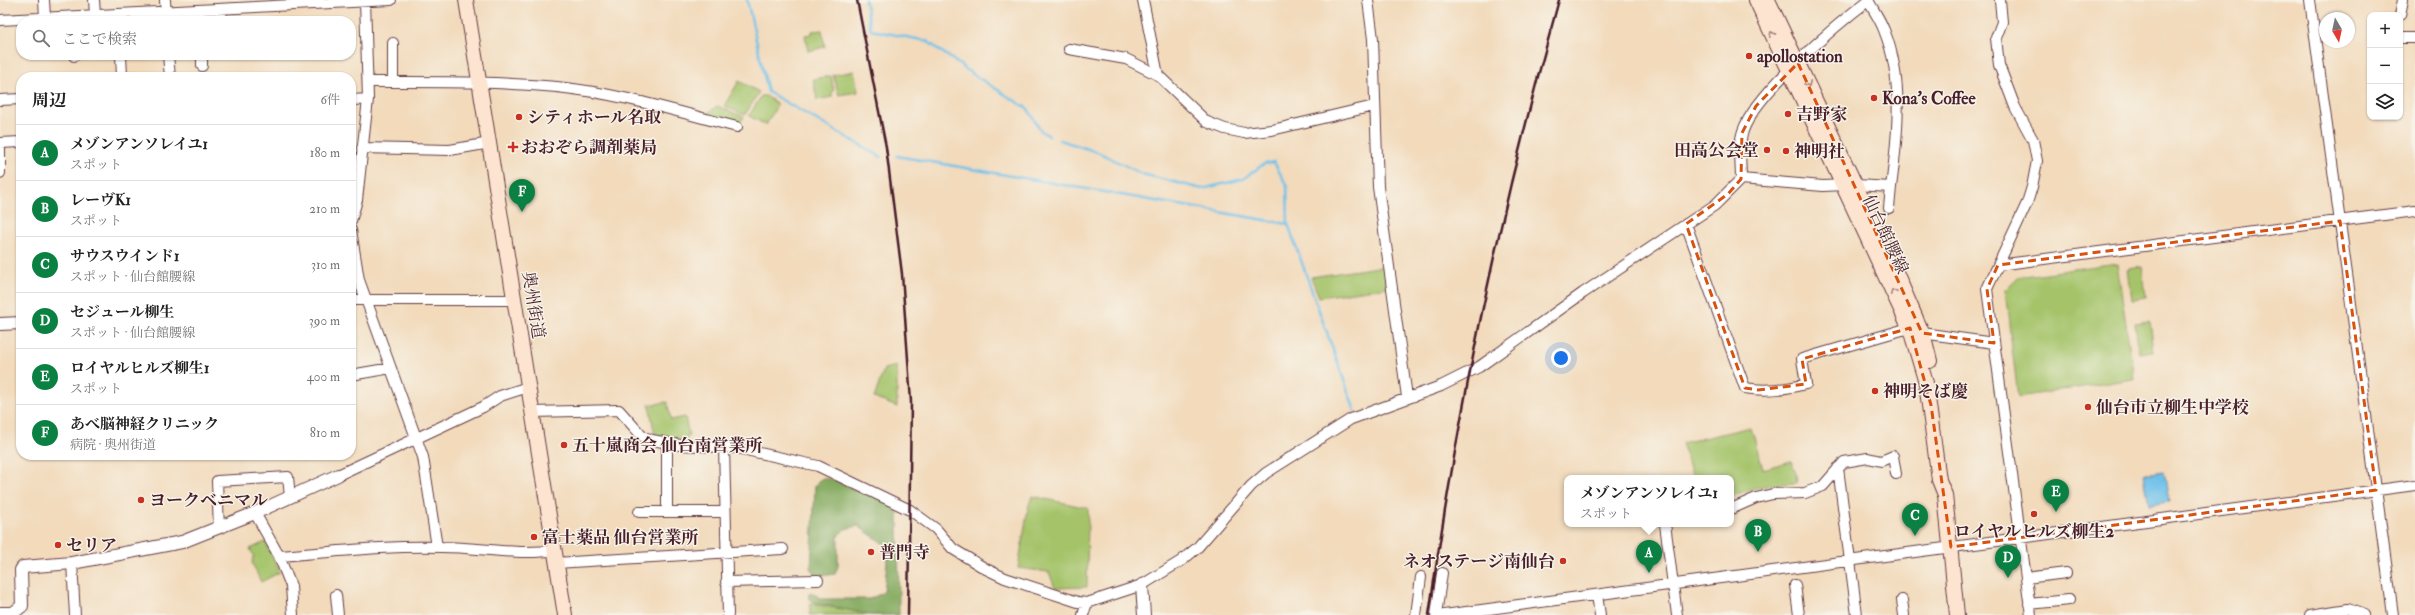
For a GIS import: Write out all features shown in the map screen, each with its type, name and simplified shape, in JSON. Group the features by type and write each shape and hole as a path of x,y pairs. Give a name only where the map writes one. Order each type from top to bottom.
{"main road":[{"name":"奥州街道","path":"466,0 565,615"},
{"name":"仙台館腰線","path":"1756,0 1794,67 1916,330 1926,383 1939,480 1945,495 1957,615"},
{"name":"仙台館腰線","path":"1768,0 1794,67"}],"street":[{"path":"44,0 46,16"},
{"path":"94,0 96,15"},
{"path":"165,0 166,16 199,10 221,9 236,4 391,0"},
{"path":"1143,0 1158,75"},
{"path":"1368,0 1373,39 1374,106 1378,187 1408,397"},
{"path":"532,412 619,410 642,436 652,440 667,443 724,446 818,466 910,510 936,529 953,549 986,569 1005,578 1078,602 1087,603 1142,586 1196,548 1251,486 1266,473 1351,419 1441,386 1479,367 1719,201 1741,179 1741,141 1746,123 1756,106 1794,67 1868,0 1884,29 1896,89 1897,142 1890,187 1889,208"},
{"path":"2000,0 2002,22 1996,38 1999,64 2015,107 2033,140 2037,161 2032,187 2026,203 1987,289 1991,343 2021,537 2031,615"},
{"path":"2310,0 2393,615"},
{"path":"2401,12 2403,0"},
{"path":"356,204 358,151 368,99 369,82 365,1"},
{"path":"221,9 222,16"},
{"path":"199,10 200,16"},
{"path":"90,16 104,16"},
{"path":"0,20 16,19"},
{"path":"2403,38 2415,38"},
{"path":"393,43 394,82"},
{"path":"1069,49 1126,58 1158,75 1207,122 1225,129 1244,133 1272,130 1374,106"},
{"path":"121,60 122,72"},
{"path":"168,60 170,72"},
{"path":"202,60 202,66"},
{"path":"369,82 479,81 558,87 630,100 737,127"},
{"path":"0,100 16,99"},
{"path":"356,100 368,99"},
{"path":"0,173 0,144 16,142"},
{"path":"358,151 450,150 490,144"},
{"path":"1741,179 1823,186 1850,185 1890,187"},
{"path":"1998,265 2415,211"},
{"path":"1686,224 1746,388 1758,390 1774,389 1806,384 1802,359 1916,330 1991,343"},
{"path":"356,261 359,280 365,299 417,438 428,484 437,547"},
{"path":"356,300 515,300"},
{"path":"0,324 16,323"},
{"path":"356,373 391,368"},
{"path":"0,613 13,613 22,606 21,570 23,567 72,563 182,542 254,514 483,407 500,396 528,387"},
{"path":"667,443 667,512"},
{"path":"724,446 724,512 728,615"},
{"path":"1734,509 1756,498 1773,494 1805,493 1823,486 1844,462 1868,458 1881,461 1893,456 1896,474"},
{"path":"1838,468 1857,615"},
{"path":"219,528 217,481 288,477 290,497"},
{"path":"1444,615 1501,611 1674,584 2415,485"},
{"path":"639,512 724,512"},
{"path":"254,514 279,556 291,586 293,615"},
{"path":"1665,527 1677,615"},
{"path":"279,556 397,547 437,547 526,552 555,556 701,555 725,551 783,549"},
{"path":"72,563 75,615"},
{"path":"1436,615 1442,573"},
{"path":"2026,578 2066,573"},
{"path":"1416,615 1421,577"},
{"path":"726,582 818,580"},
{"path":"1795,585 1799,615"},
{"path":"1142,586 1144,615"},
{"path":"336,595 338,615"},
{"path":"1597,595 1600,615"},
{"path":"1902,600 1904,615"},
{"path":"2029,604 2069,600"},
{"path":"1083,615 1087,603"},
{"path":"2310,615 2348,609 2364,615"}],"highlighted area":[{"path":"1798,63 1922,333 1994,343 1987,289 1998,265 2340,221 2376,490 1951,547 1931,405 1910,328 1802,359 1806,384 1758,390 1745,388 1686,224 1728,194 1741,179 1742,133 1756,106"}],"green space":[{"path":"822,30 825,47 808,51 805,35 812,34 812,31"},
{"path":"854,71 858,92 839,95 833,75"},
{"path":"831,76 834,91 832,92 832,97 817,100 813,79"},
{"path":"739,81 759,92 745,115 724,106"},
{"path":"761,96 766,96 778,104 766,125 749,116"},
{"path":"717,106 744,117 739,124 706,114"},
{"path":"2117,263 2134,379 2018,397 2005,290 2018,277"},
{"path":"1385,266 1388,287 1319,297 1311,277"},
{"path":"2142,267 2146,297 2132,299 2128,269"},
{"path":"2149,321 2153,351 2139,353 2135,323"},
{"path":"897,366 897,407 874,398 884,369"},
{"path":"667,402 671,420 685,417 689,436 687,437 687,440 666,439 655,435 649,405"},
{"path":"1751,427 1763,469 1791,461 1796,473 1797,483 1763,486 1734,496 1734,475 1692,475 1682,443"},
{"path":"823,478 834,480 893,505 898,511 899,615 872,615 815,603 808,598 811,592 822,599 870,599 884,592 888,553 884,544 858,526 845,529 838,536 838,566 835,574 820,576 814,574 811,569 815,486 818,481"},
{"path":"1032,496 1088,508 1087,587 1055,588 1049,572 1018,568 1028,508"},
{"path":"265,542 280,572 261,582 252,563 254,556 250,549"},
{"path":"810,604 882,615 810,615"}],"water":[{"path":"2164,471 2169,502 2149,505 2144,474"}],"waterway":[{"path":"747,0 768,92 881,157"},
{"path":"865,0 871,30 927,41 971,73 1028,109 1040,130 1049,136"},
{"path":"1060,140 1100,153 1142,174 1202,189 1243,179 1264,164 1274,162 1287,186 1288,224"},
{"path":"897,156 1288,224 1355,411"}],"railway":[{"path":"857,0 886,147 902,274 911,402 908,615"},
{"path":"1429,615 1468,382 1500,228 1538,76 1559,0"}],"place":[{"name":"apollostation","path":"1749,56"},
{"name":"Kona's Coffee","path":"1874,98"},
{"name":"吉野家","path":"1788,114"},
{"name":"シティホール名取","path":"519,117"},
{"name":"おおぞら調剤薬局","path":"513,147"},
{"name":"田高公会堂","path":"1767,150"},
{"name":"神明社","path":"1786,151"},
{"name":"あべ脳神経クリニック","path":"522,212"},
{"name":"神明そば慶","path":"1875,391"},
{"name":"仙台市立柳生中学校","path":"2088,407"},
{"name":"五十嵐商会 仙台南営業所","path":"564,445"},
{"name":"ヨークベニマル","path":"141,500"},
{"name":"ロイヤルヒルズ柳生1","path":"2056,512"},
{"name":"ロイヤルヒルズ柳生2","path":"2034,514"},
{"name":"サウスウインド1","path":"1915,536"},
{"name":"富士薬品 仙台営業所","path":"534,537"},
{"name":"セリア","path":"58,545"},
{"name":"普門寺","path":"871,552"},
{"name":"レーヴK1","path":"1758,552"},
{"name":"ネオステージ南仙台","path":"1563,561"},
{"name":"メゾンアンソレイユ1","path":"1649,573"},
{"name":"セジュール柳生","path":"2008,578"}]}
